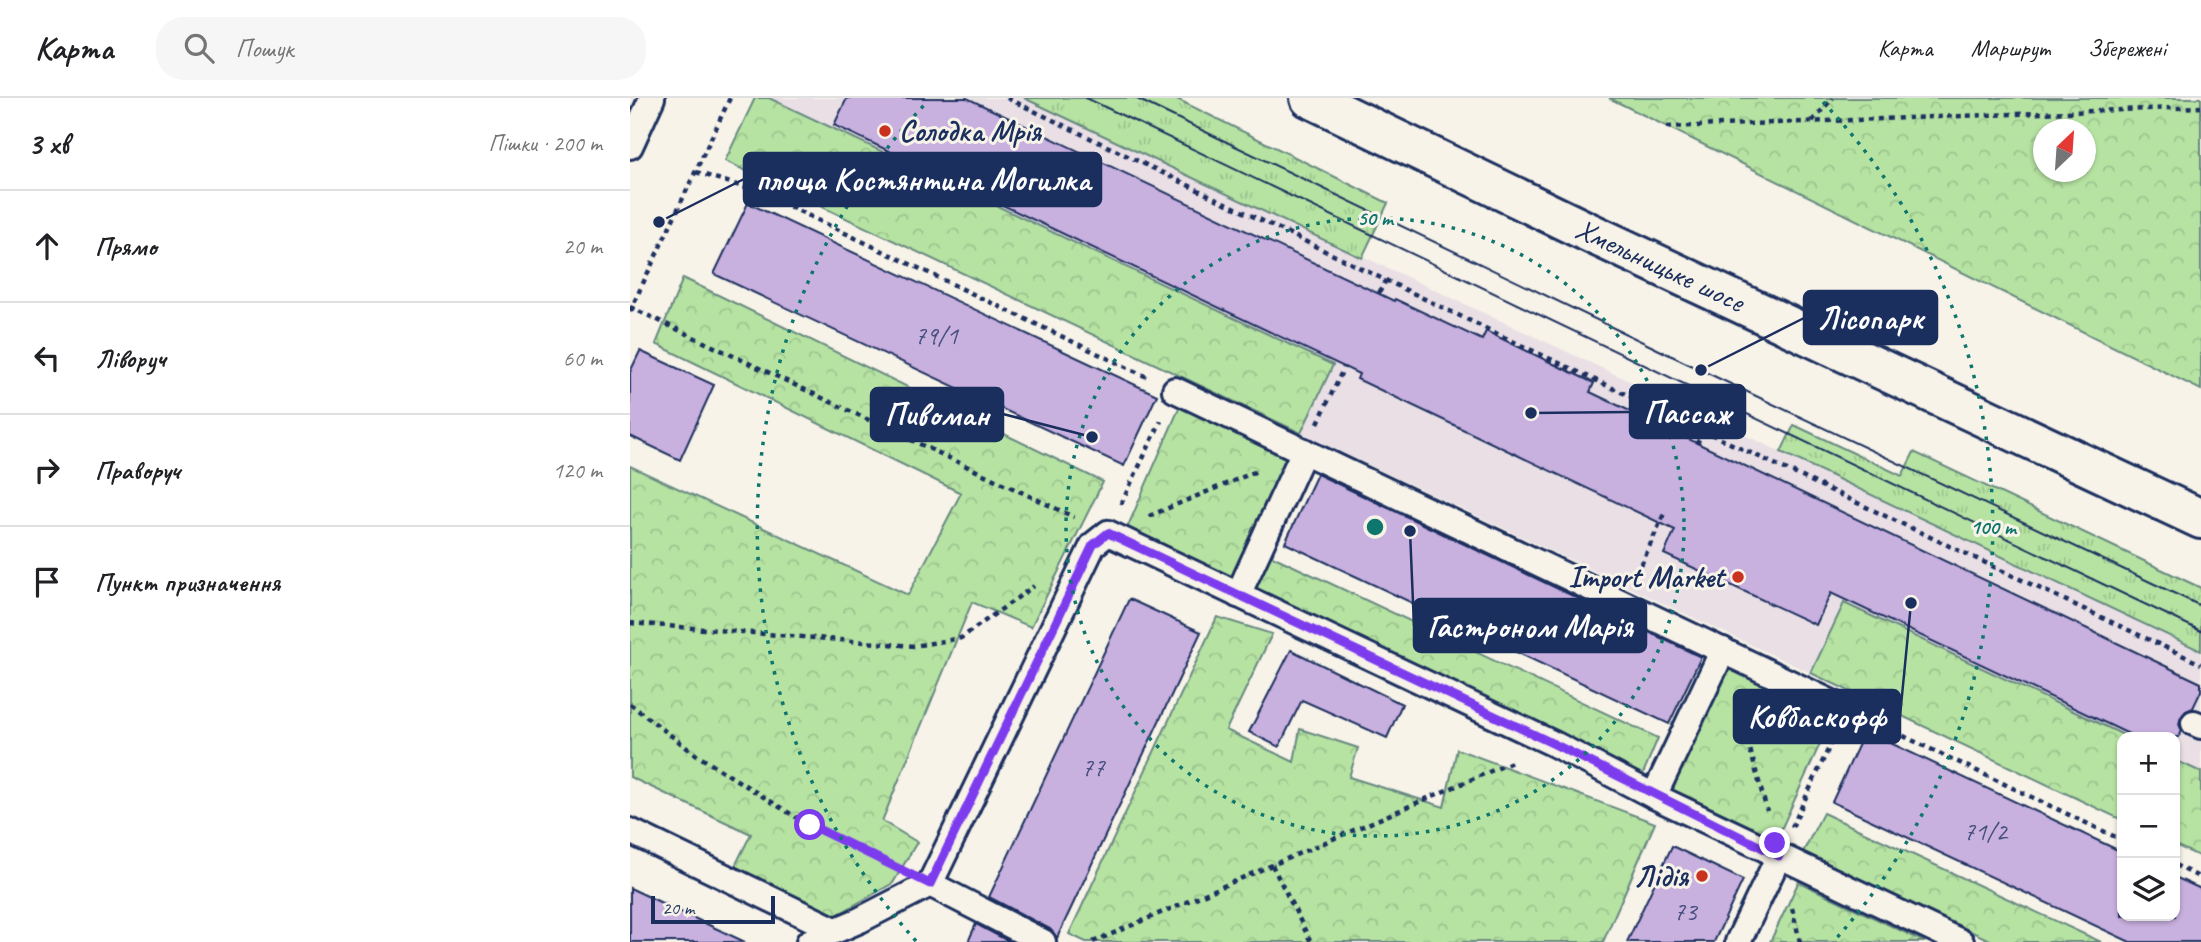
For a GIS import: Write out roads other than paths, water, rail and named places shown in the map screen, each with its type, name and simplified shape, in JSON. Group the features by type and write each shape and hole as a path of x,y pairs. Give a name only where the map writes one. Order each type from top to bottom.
{"main road":[{"name":"Хмельницьке шосе","path":"1310,98 1573,225 2201,519"}],"lane":[{"path":"630,146 652,98"},
{"path":"1175,390 1847,710"},
{"path":"1238,595 1304,451"},
{"path":"809,942 860,920 930,884 1100,539 1238,595 1554,744 1654,796 1961,942"},
{"path":"1654,796 1723,650"},
{"path":"630,831 835,930"},
{"path":"1738,942 1779,856"},
{"path":"930,884 1043,942"}],"tram line":[{"path":"1086,98 2201,631"},
{"path":"1135,98 2201,606"}],"place":[{"name":"Солодка Мрія","path":"885,131"},
{"name":"площа Костянтина Могилка","path":"659,222"},
{"name":"Лісопарк","path":"1701,370"},
{"name":"Пассаж","path":"1531,413"},
{"name":"Пивоман","path":"1092,437"},
{"name":"Гастроном Марія","path":"1410,531"},
{"name":"Import Market","path":"1738,577"},
{"name":"Ковбаскофф","path":"1911,603"},
{"name":"Лідія","path":"1702,876"}]}
